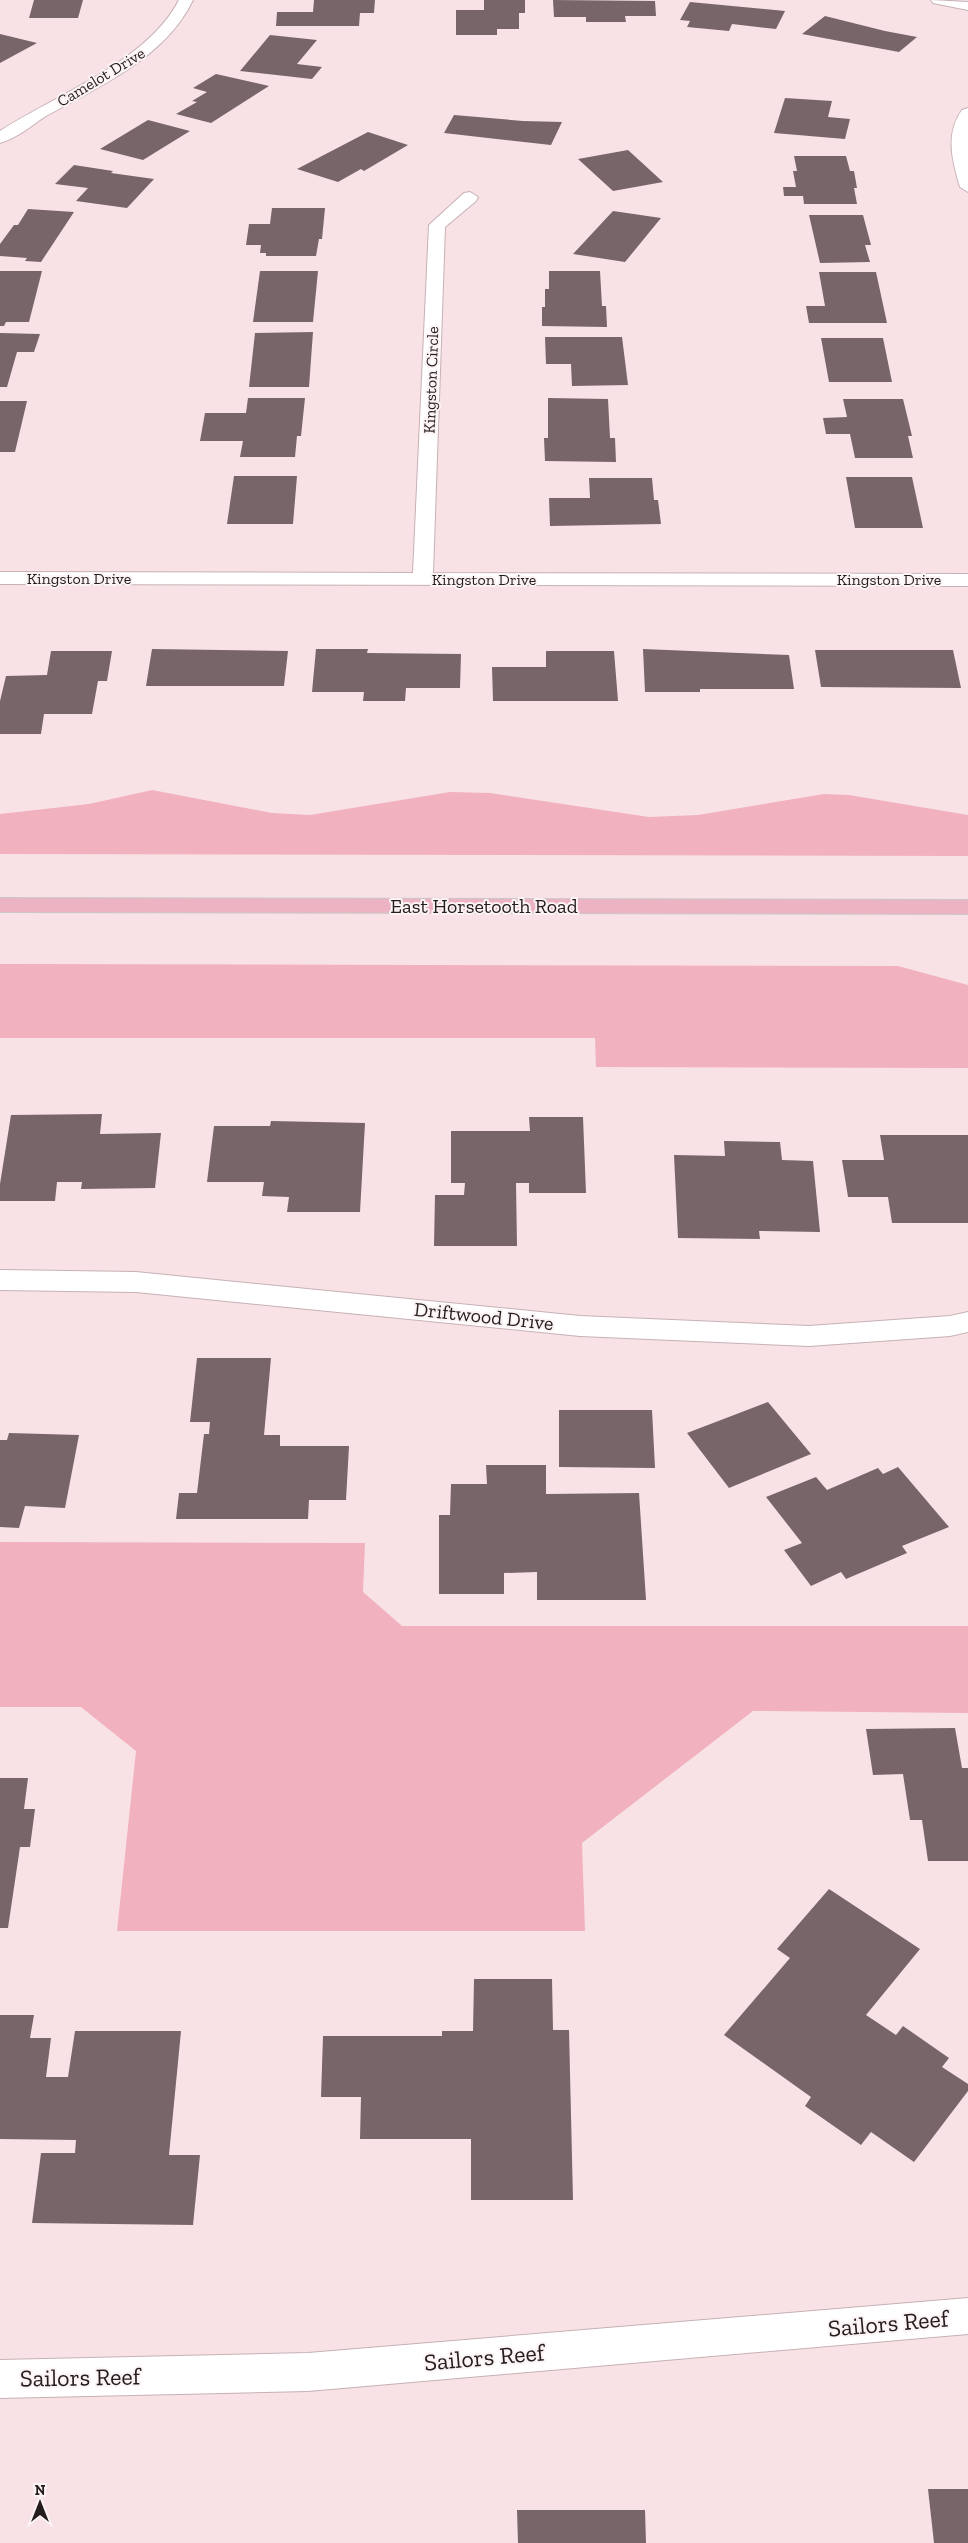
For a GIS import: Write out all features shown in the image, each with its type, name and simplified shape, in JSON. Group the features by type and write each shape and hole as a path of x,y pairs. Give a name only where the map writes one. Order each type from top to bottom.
{"main road":[{"name":"East Horsetooth Road","path":"0,905 968,907"}],"street":[{"name":"Camelot Drive","path":"0,138 149,48 171,28 184,8 186,0"},
{"path":"938,0 968,6"},
{"path":"968,113 959,136 959,156 968,187"},
{"name":"Kingston Circle","path":"423,579 437,225 470,198"},
{"name":"Kingston Drive","path":"0,578 968,580"},
{"name":"Driftwood Drive","path":"0,1280 136,1282 590,1327 809,1336 950,1326 968,1322"},
{"name":"Sailors Reef","path":"0,2379 308,2372 968,2316"}],"shaded area":[{"path":"152,790 272,813 310,815 450,792 490,793 649,817 698,815 824,794 849,795 968,815 968,856 0,854 0,814 89,804"},
{"path":"0,964 898,966 968,985 968,1068 596,1067 595,1038 0,1038"},
{"path":"0,1542 365,1543 363,1592 402,1626 968,1626 968,1713 753,1711 582,1843 585,1931 117,1931 136,1751 81,1707 0,1707"}],"building":[{"path":"34,0 83,0 78,18 29,18"},
{"path":"314,0 375,0 374,13 360,13 359,26 276,26 277,12 313,12"},
{"path":"484,0 525,0 525,13 519,13 519,29 497,29 497,35 456,35 456,10 484,10"},
{"path":"553,0 655,1 656,16 625,16 626,22 586,22 586,17 554,17"},
{"path":"690,2 785,11 776,29 732,24 729,31 687,27 690,21 680,20"},
{"path":"825,16 917,37 899,52 802,34"},
{"path":"0,34 37,43 0,63"},
{"path":"270,35 317,40 297,64 322,67 312,79 240,71"},
{"path":"216,74 269,86 211,123 176,114 197,102 192,101 207,92 193,88"},
{"path":"785,98 832,101 828,117 850,119 845,139 774,133"},
{"path":"454,115 523,121 562,122 551,145 444,133"},
{"path":"148,120 190,131 143,160 100,149"},
{"path":"368,132 408,145 364,171 361,169 338,182 297,169"},
{"path":"628,150 663,182 613,191 578,159"},
{"path":"794,156 846,156 850,171 854,171 857,188 854,188 857,204 804,204 803,196 784,196 783,187 796,187 793,171 797,171"},
{"path":"74,165 113,171 111,173 154,179 127,208 76,201 88,188 55,184"},
{"path":"272,208 325,208 322,239 319,239 316,256 266,256 266,253 260,253 261,245 246,245 249,224 270,224"},
{"path":"28,209 74,212 41,262 25,261 27,258 0,256 0,244 14,225 18,225"},
{"path":"613,211 661,218 625,262 573,254"},
{"path":"809,215 863,215 871,245 865,245 870,262 820,263"},
{"path":"0,271 42,271 29,322 6,322 4,326 0,326"},
{"path":"260,271 318,271 313,322 253,322"},
{"path":"549,271 600,271 602,306 606,306 607,327 542,326 542,307 545,307 545,289 549,289"},
{"path":"819,272 876,272 887,323 809,323 806,306 825,306"},
{"path":"313,332 309,387 249,387 255,333"},
{"path":"0,333 40,334 34,352 17,352 7,387 0,387"},
{"path":"545,337 622,337 628,385 572,386 571,364 546,364"},
{"path":"821,338 883,338 892,382 829,382"},
{"path":"248,398 305,398 301,436 297,436 295,457 240,457 243,441 200,441 205,413 246,413"},
{"path":"548,398 608,399 610,438 615,438 616,462 545,461 544,438 548,438"},
{"path":"843,399 903,399 912,436 908,436 913,458 855,458 850,434 826,434 823,418 847,417"},
{"path":"0,401 27,401 15,452 0,452"},
{"path":"234,476 297,476 293,524 227,524"},
{"path":"846,477 912,477 923,528 855,528"},
{"path":"589,478 652,478 654,500 658,500 661,524 550,526 549,498 590,498"},
{"path":"152,649 288,651 284,686 146,686"},
{"path":"316,649 368,649 367,653 461,654 460,688 406,688 405,701 363,701 364,692 312,692"},
{"path":"643,649 789,655 794,689 700,689 700,692 645,692"},
{"path":"815,650 953,650 961,688 821,687"},
{"path":"51,651 112,651 107,681 98,681 92,714 44,714 41,734 0,734 0,701 6,676 47,675"},
{"path":"546,651 614,651 618,701 493,701 492,667 546,667"},
{"path":"102,1114 100,1134 161,1133 155,1188 81,1189 82,1182 57,1182 55,1201 0,1201 0,1184 11,1115"},
{"path":"529,1117 583,1117 586,1193 529,1193 529,1183 516,1183 517,1246 434,1246 435,1195 464,1195 465,1183 451,1183 451,1131 530,1131"},
{"path":"271,1121 365,1123 360,1212 287,1212 289,1197 262,1196 264,1182 207,1182 214,1126 270,1126"},
{"path":"880,1135 968,1135 968,1223 892,1223 888,1197 848,1197 842,1160 884,1160"},
{"path":"724,1141 780,1142 782,1160 813,1161 820,1232 759,1231 760,1239 678,1238 674,1155 725,1156"},
{"path":"197,1358 271,1358 264,1435 280,1435 280,1446 349,1446 346,1500 309,1500 308,1519 176,1519 179,1493 197,1493 204,1434 209,1434 210,1422 190,1422"},
{"path":"768,1402 811,1454 729,1488 687,1433"},
{"path":"559,1410 652,1410 655,1468 559,1467"},
{"path":"9,1433 79,1435 65,1508 25,1506 19,1528 0,1527 0,1440 7,1440"},
{"path":"486,1465 546,1465 546,1494 639,1493 646,1600 537,1600 537,1572 504,1573 504,1594 439,1594 439,1515 450,1515 451,1484 487,1484"},
{"path":"898,1467 949,1527 902,1546 907,1553 846,1579 841,1572 811,1586 784,1550 802,1543 766,1497 816,1477 827,1490 878,1468 883,1474"},
{"path":"955,1728 962,1768 968,1768 968,1861 928,1861 922,1820 910,1820 903,1774 873,1775 866,1729"},
{"path":"0,1778 28,1778 24,1809 35,1809 30,1847 20,1847 8,1928 0,1928"},
{"path":"829,1889 920,1949 866,2015 896,2035 903,2026 949,2058 942,2067 968,2084 968,2091 914,2162 871,2132 861,2145 805,2106 811,2097 724,2035 790,1958 777,1949"},
{"path":"474,1979 552,1979 553,2030 569,2030 573,2200 471,2200 471,2139 360,2139 361,2097 321,2097 323,2036 442,2036 442,2031 473,2031"},
{"path":"0,2015 34,2015 30,2038 51,2038 46,2077 68,2077 75,2031 181,2031 169,2155 200,2155 193,2225 32,2223 41,2153 75,2153 76,2140 0,2139"},
{"path":"928,2489 968,2489 968,2543 934,2543"},
{"path":"517,2510 645,2510 646,2543 518,2543"}]}
